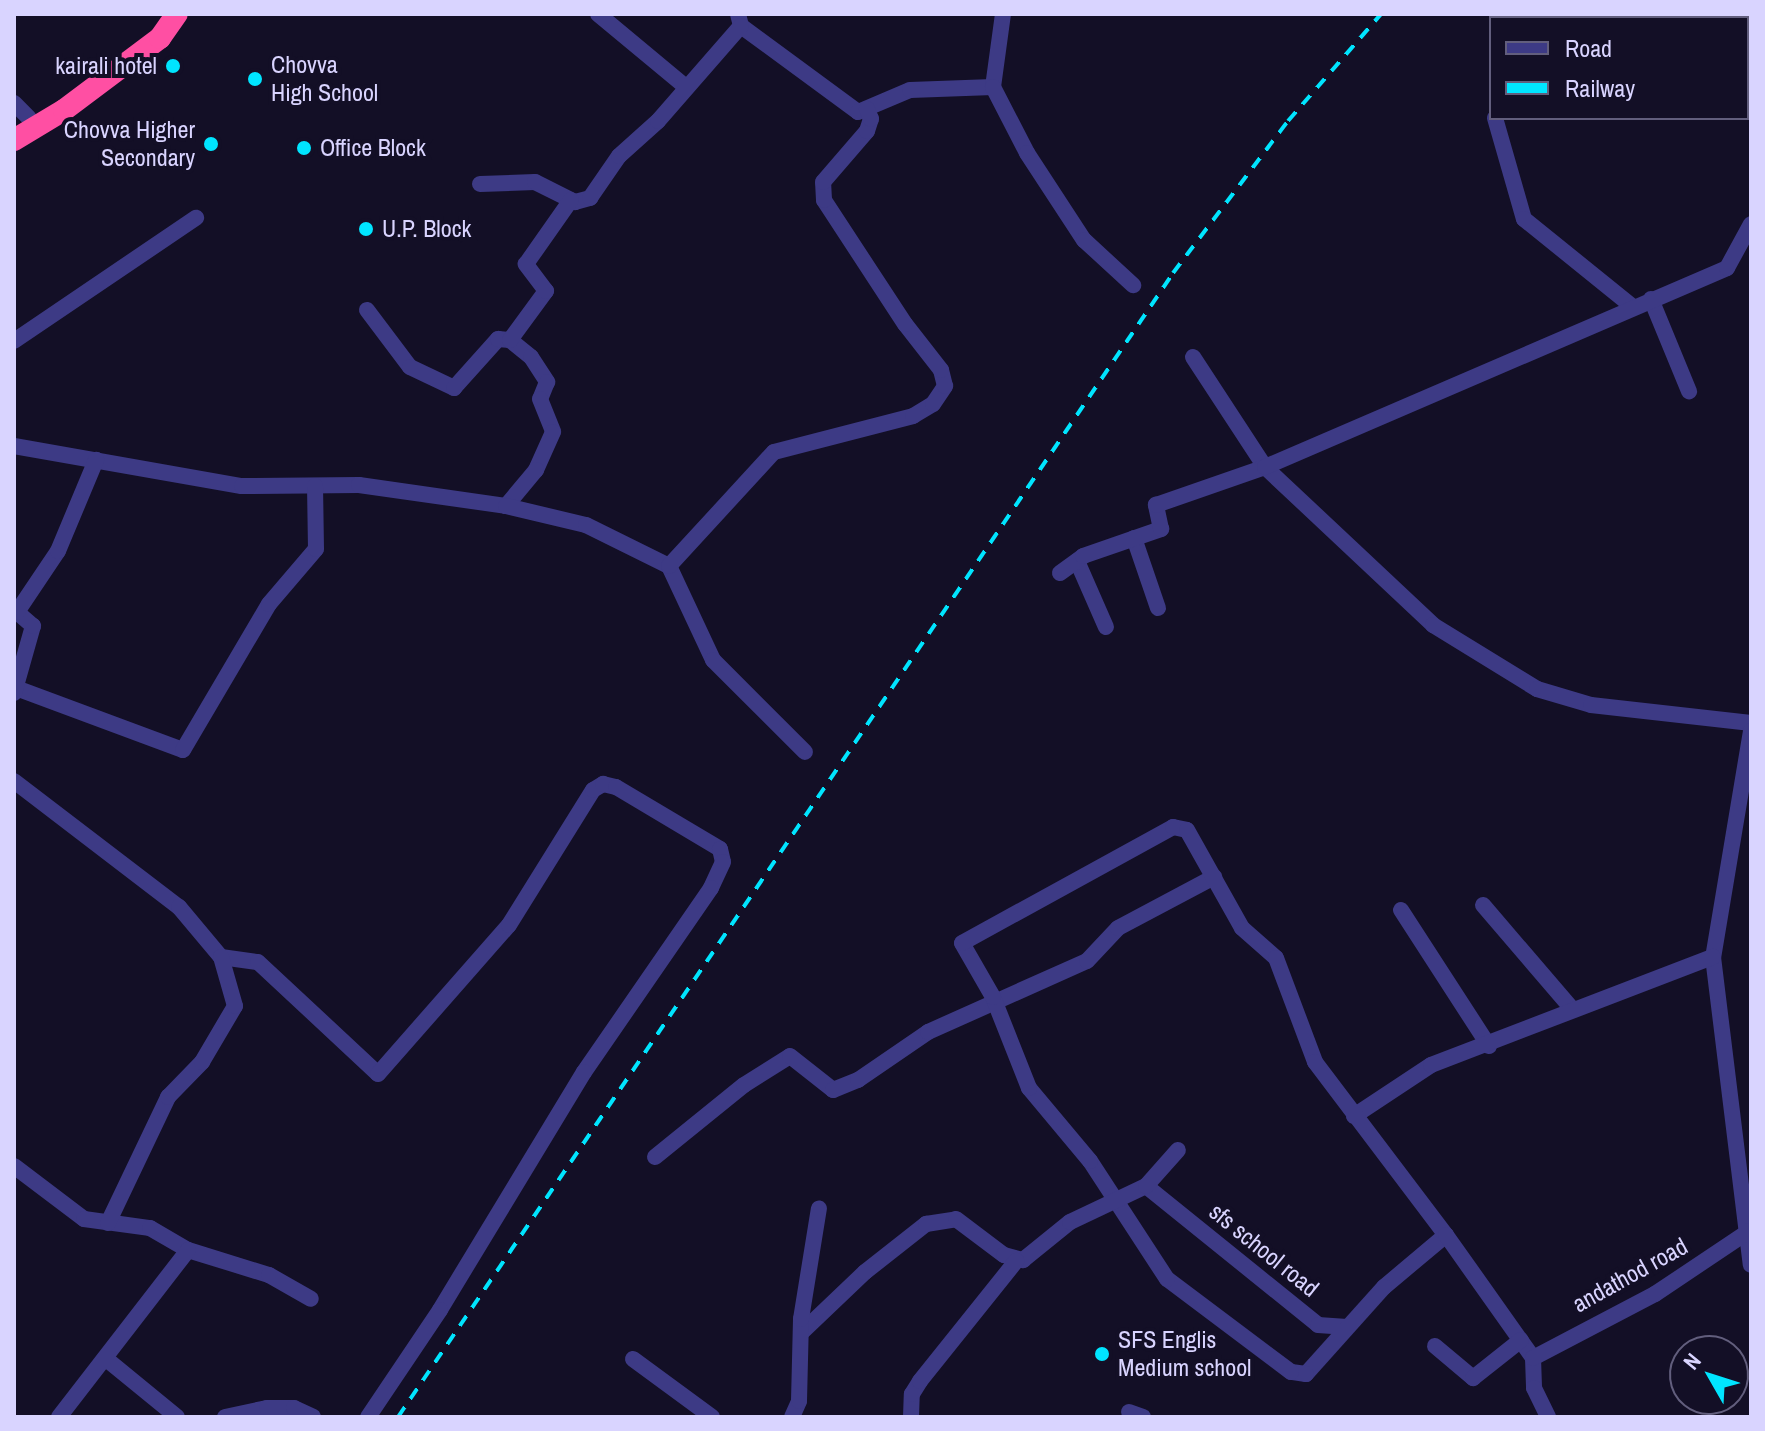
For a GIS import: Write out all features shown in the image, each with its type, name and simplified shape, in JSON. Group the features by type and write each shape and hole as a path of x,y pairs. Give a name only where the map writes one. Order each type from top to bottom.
{"highway":[{"path":"19,116 176,14"},
{"path":"14,140 141,53 160,38 176,14"}],"street":[{"path":"598,14 686,87"},
{"path":"1003,14 993,87 1027,153 1084,240 1133,285"},
{"path":"480,184 535,182 571,200 590,198 619,156 686,87 740,20 850,108 867,109 910,90 993,87"},
{"path":"669,566 774,452 913,416 933,404 945,386 941,370 905,324 824,200 823,182 867,131 871,119 867,109"},
{"path":"1496,120 1524,219 1633,307"},
{"path":"510,340 546,291 526,264 571,200"},
{"path":"14,341 196,218"},
{"path":"1060,573 1077,561 1161,529 1156,505 1265,467 1727,268 1751,224"},
{"path":"1651,299 1689,391"},
{"path":"367,310 410,367 454,388 492,343 510,340 525,349 547,382 540,399 553,432 536,470 506,506"},
{"path":"1193,357 1265,467 1433,625 1537,689 1591,705 1751,723"},
{"path":"14,446 242,486 359,485 506,506 586,525 669,566 713,660 805,752"},
{"path":"96,460 58,551 16,611 33,626 15,690 183,750 269,604 316,549 315,486"},
{"path":"1134,538 1158,608"},
{"path":"1077,561 1106,627"},
{"path":"1751,731 1713,957 1751,1265"},
{"path":"14,781 179,907 221,957 235,1006 202,1062 168,1097 108,1223"},
{"path":"221,957 258,962 378,1074 518,914 593,790 603,784 616,787 720,849 723,862 682,934 584,1072 440,1310 368,1417"},
{"path":"1446,1235 1347,1327 1306,1374 1291,1372 1167,1279 1133,1233 1118,1201 1029,1088 995,1002 962,943 1045,895 1086,879 1173,827 1187,830 1242,928 1276,958 1315,1062 1446,1235 1533,1358 1532,1380 1548,1417"},
{"path":"655,1157 744,1085 790,1056 833,1090 858,1080 928,1032 1087,961 1118,928 1214,877"},
{"path":"1483,905 1572,1009"},
{"path":"1401,910 1489,1046"},
{"path":"1354,1116 1431,1065 1489,1046 1572,1009 1713,957"},
{"path":"911,1417 912,1394 920,1381 1016,1261 1070,1222 1146,1186 1178,1150"},
{"path":"14,1166 84,1219 150,1228 188,1250 269,1275 311,1299"},
{"name":"sfs school road","path":"1146,1186 1318,1325 1347,1327"},
{"path":"792,1417 799,1401 801,1333 819,1208"},
{"path":"801,1333 865,1272 926,1224 942,1218 956,1219 1016,1261"},
{"name":"andathod road","path":"1533,1358 1655,1294 1749,1231"},
{"path":"59,1417 188,1250"},
{"path":"1435,1346 1473,1378 1521,1340"},
{"path":"105,1358 177,1417"},
{"path":"633,1359 712,1417"},
{"path":"225,1417 267,1408 294,1408 313,1417"}],"railway":[{"path":"398,1417 1173,273 1288,121 1381,14"}],"place":[{"name":"kairali hotel","path":"173,66"},
{"name":"Chovva High School","path":"255,79"},
{"name":"Chovva Higher Secondary","path":"211,144"},
{"name":"Office Block","path":"304,148"},
{"name":"U.P. Block","path":"366,229"},
{"name":"SFS Englis Medium school","path":"1102,1354"}]}
